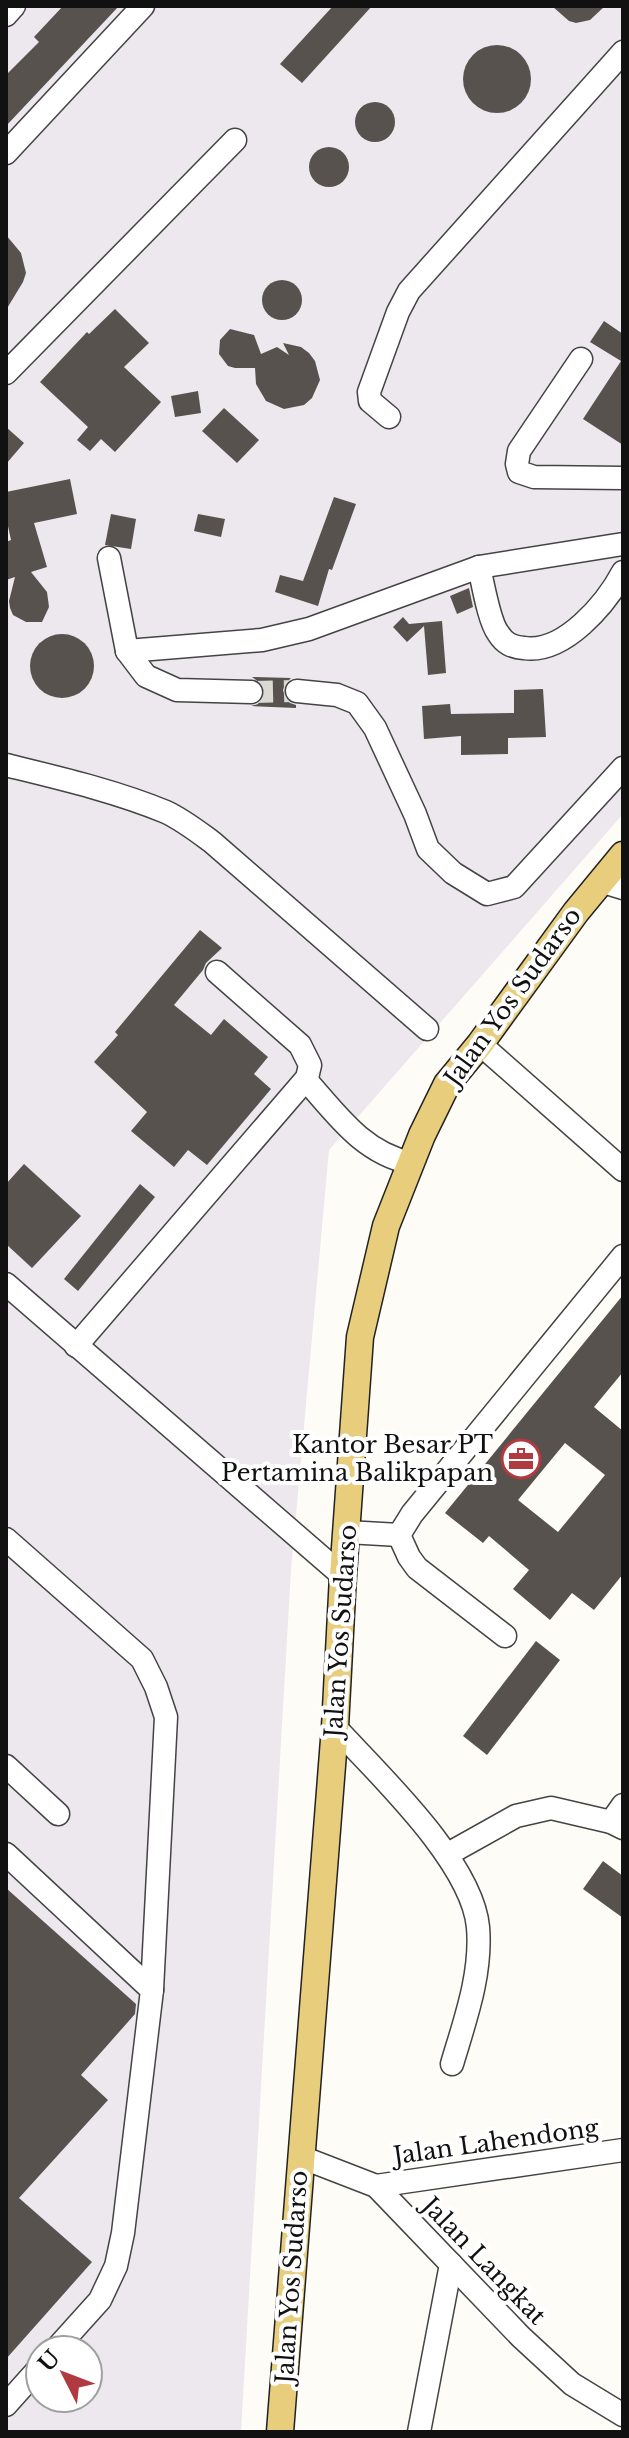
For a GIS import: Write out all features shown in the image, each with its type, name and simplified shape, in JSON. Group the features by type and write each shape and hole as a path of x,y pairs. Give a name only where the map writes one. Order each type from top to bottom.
{"main road":[{"name":"Jalan Yos Sudarso","path":"280,2432 335,1727 360,1337 386,1226 447,1084 612,885 623,855"}],"street":[{"path":"6,15 14,6"},
{"path":"6,153 143,6"},
{"path":"389,417 370,401 369,392 398,312 409,291 623,52"},
{"path":"6,373 235,140"},
{"path":"581,359 519,451 519,472 534,477 623,478"},
{"path":"127,651 262,640 309,629 479,567 623,544"},
{"path":"109,558 127,651 146,676 177,690 251,692"},
{"path":"479,567 497,632 511,646 534,650 569,636 592,616 623,572"},
{"path":"297,691 337,695 357,703 375,728 428,849 453,873 487,894 514,887 623,768"},
{"path":"6,765 77,783 165,812 182,821 212,842 427,1029"},
{"path":"76,1346 306,1080 310,1065 300,1045 217,972"},
{"path":"480,1044 623,1170"},
{"path":"306,1080 368,1145 386,1156 411,1163"},
{"path":"399,1535 412,1514 623,1256"},
{"path":"6,1284 343,1576"},
{"path":"347,1532 399,1535"},
{"path":"399,1535 417,1568 505,1636"},
{"path":"6,1539 142,1659 166,1717 152,1990 123,2233 116,2266 100,2300 69,2334"},
{"path":"335,1727 448,1854 468,1892 478,1925 478,1958 471,1999 452,2064"},
{"path":"6,1766 58,1814"},
{"path":"448,1854 516,1816 551,1808 619,1818"},
{"path":"6,1854 152,1990"},
{"name":"Jalan Lahendong","path":"376,2186 623,2150"},
{"name":"Jalan Langkat","path":"301,2157 376,2186 521,2337 572,2384 623,2415"},
{"path":"419,2432 451,2264"},
{"path":"6,2405 24,2385"}],"shaded area":[{"path":"6,6 623,6 623,814 329,1150 291,1570 241,2432 6,2432"}],"building":[{"path":"63,6 119,6 6,126 6,75 39,42 34,37"},
{"path":"333,6 372,6 302,83 280,64"},
{"path":"552,6 605,6 590,20 576,23 569,21"},
{"path":"497,45 521,55 531,79 521,103 497,113 473,103 463,79 473,55"},
{"path":"375,102 389,108 395,122 389,136 375,142 361,136 355,122 361,108"},
{"path":"329,147 343,153 349,167 343,181 329,187 315,181 309,167 315,153"},
{"path":"6,235 21,253 26,273 6,310"},
{"path":"282,280 296,286 302,300 296,314 282,320 268,314 262,300 268,286"},
{"path":"115,309 149,343 124,367 161,402 115,452 101,439 90,451 77,440 88,427 40,382 87,332 89,334"},
{"path":"604,321 623,334 623,445 583,419 621,361 590,342"},
{"path":"230,329 254,335 261,354 277,347 289,355 283,343 301,347 309,353 315,361 320,380 312,398 304,405 284,409 266,401 256,384 255,368 228,366 219,354 220,340"},
{"path":"198,391 201,413 175,417 171,396"},
{"path":"224,408 259,440 237,463 202,431"},
{"path":"6,427 24,443 6,464"},
{"path":"70,479 77,514 34,523 47,567 31,572 47,592 49,607 42,622 26,622 13,615 10,608 15,577 6,580 6,542 11,540 6,517 6,492"},
{"path":"334,497 356,504 332,570 329,569 318,606 275,592 280,575 303,581"},
{"path":"111,514 136,519 131,549 105,545"},
{"path":"198,514 225,519 221,537 194,531"},
{"path":"469,588 473,607 457,614 450,596"},
{"path":"403,617 409,624 442,621 446,673 428,675 424,626 407,642 393,627"},
{"path":"62,634 85,643 94,666 85,689 62,698 39,689 30,666 39,643"},
{"path":"252,677 291,678 283,690 285,697 296,708 251,706 258,704 265,693 263,685"},
{"path":"543,689 546,737 508,738 508,754 461,755 461,736 424,739 422,706 450,704 451,714 514,713 514,690"},
{"path":"200,930 222,948 206,963 174,1005 211,1035 224,1019 268,1057 254,1074 271,1089 207,1165 188,1150 174,1167 131,1131 147,1112 94,1062 118,1035 115,1032"},
{"path":"24,1164 81,1216 32,1268 6,1244 6,1184"},
{"path":"140,1184 155,1197 78,1291 64,1279"},
{"name":"Kantor Besar PT Pertamina Balikpapan","path":"623,1295 623,1372 594,1407 623,1431 623,1574 594,1610 572,1593 550,1620 513,1589 529,1570 489,1536 483,1543 445,1513","holes":["565,1443 605,1475 558,1532 518,1500"]},
{"path":"536,1641 560,1660 487,1755 463,1736"},
{"path":"603,1861 623,1876 623,1918 583,1889"},
{"path":"6,1888 136,2004 135,2014 81,2075 108,2100 19,2198 92,2262 28,2334 24,2334 24,2339 6,2359"}],"tunnel":[{"path":"251,692 297,691"}],"place":[{"name":"Kantor Besar PT Pertamina Balikpapan","path":"521,1459"}]}
